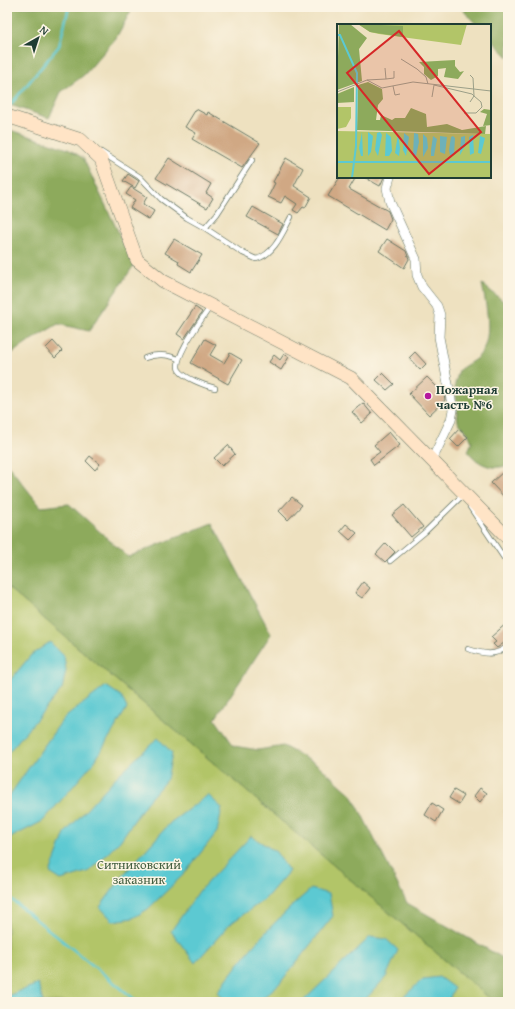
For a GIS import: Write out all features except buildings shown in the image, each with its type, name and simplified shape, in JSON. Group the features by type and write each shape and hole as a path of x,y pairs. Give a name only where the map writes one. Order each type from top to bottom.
{"street":[{"path":"7,116 81,140 101,159 137,260 163,281 351,378 508,538"},
{"path":"390,178 387,188 390,202 416,259 417,275 422,287 437,306 440,315 440,344 453,410 451,420 432,460"}],"lane":[{"path":"81,140 140,177 161,199 187,218 205,228 242,253 256,260 264,257 274,246 291,217"},
{"path":"205,228 217,214 252,160"},
{"path":"211,306 184,346 178,359 179,370 182,373 197,382 215,388"},
{"path":"145,358 167,355 178,359"},
{"path":"390,561 425,532 465,494 471,509 508,564"},
{"path":"468,649 490,655 499,653 508,648"}],"green space":[{"path":"7,7 133,7 116,38 84,75 61,92 49,118 7,104"},
{"path":"460,7 508,7 508,57 491,39 491,24 476,24"},
{"path":"7,129 68,149 83,158 134,265 89,331 58,324 26,343 7,357"},
{"path":"482,284 508,305 508,465 502,467 491,467 485,465 480,463 472,456 468,451 472,442 468,433 458,422 455,384 459,370 477,358 483,351 488,333 487,312"},
{"path":"7,464 41,507 69,504 128,557 212,523 271,634 215,719 234,746 258,750 283,746 318,765 352,795 407,903 508,961 508,1002 494,1002 7,587"},
{"name":"Ситниковский заказник","path":"7,587 494,1002 7,1002"}],"water":[{"path":"50,642 64,656 66,670 62,689 7,754 7,684 31,655"},
{"path":"106,686 121,696 127,708 95,761 43,821 8,839 7,799 63,719"},
{"path":"158,738 172,753 167,779 146,803 120,841 90,871 61,880 50,873 65,833 118,775"},
{"path":"208,795 222,808 217,832 184,874 148,909 133,918 113,921 100,907 125,873 171,822"},
{"path":"251,836 276,852 289,871 265,899 230,924 195,963 171,931 200,890"},
{"path":"311,889 329,894 333,916 280,983 258,1002 227,1002 218,992 238,964 249,950 285,913"},
{"path":"370,937 386,939 398,950 386,977 363,1002 302,1002"},
{"path":"439,977 454,988 448,1002 398,1002 423,979"},
{"path":"38,984 43,1002 7,1002 7,996"}],"waterway":[{"path":"7,109 59,46 69,7"},
{"path":"7,896 138,1002"}],"place":[{"name":"Пожарная часть №6","path":"428,396"}]}
